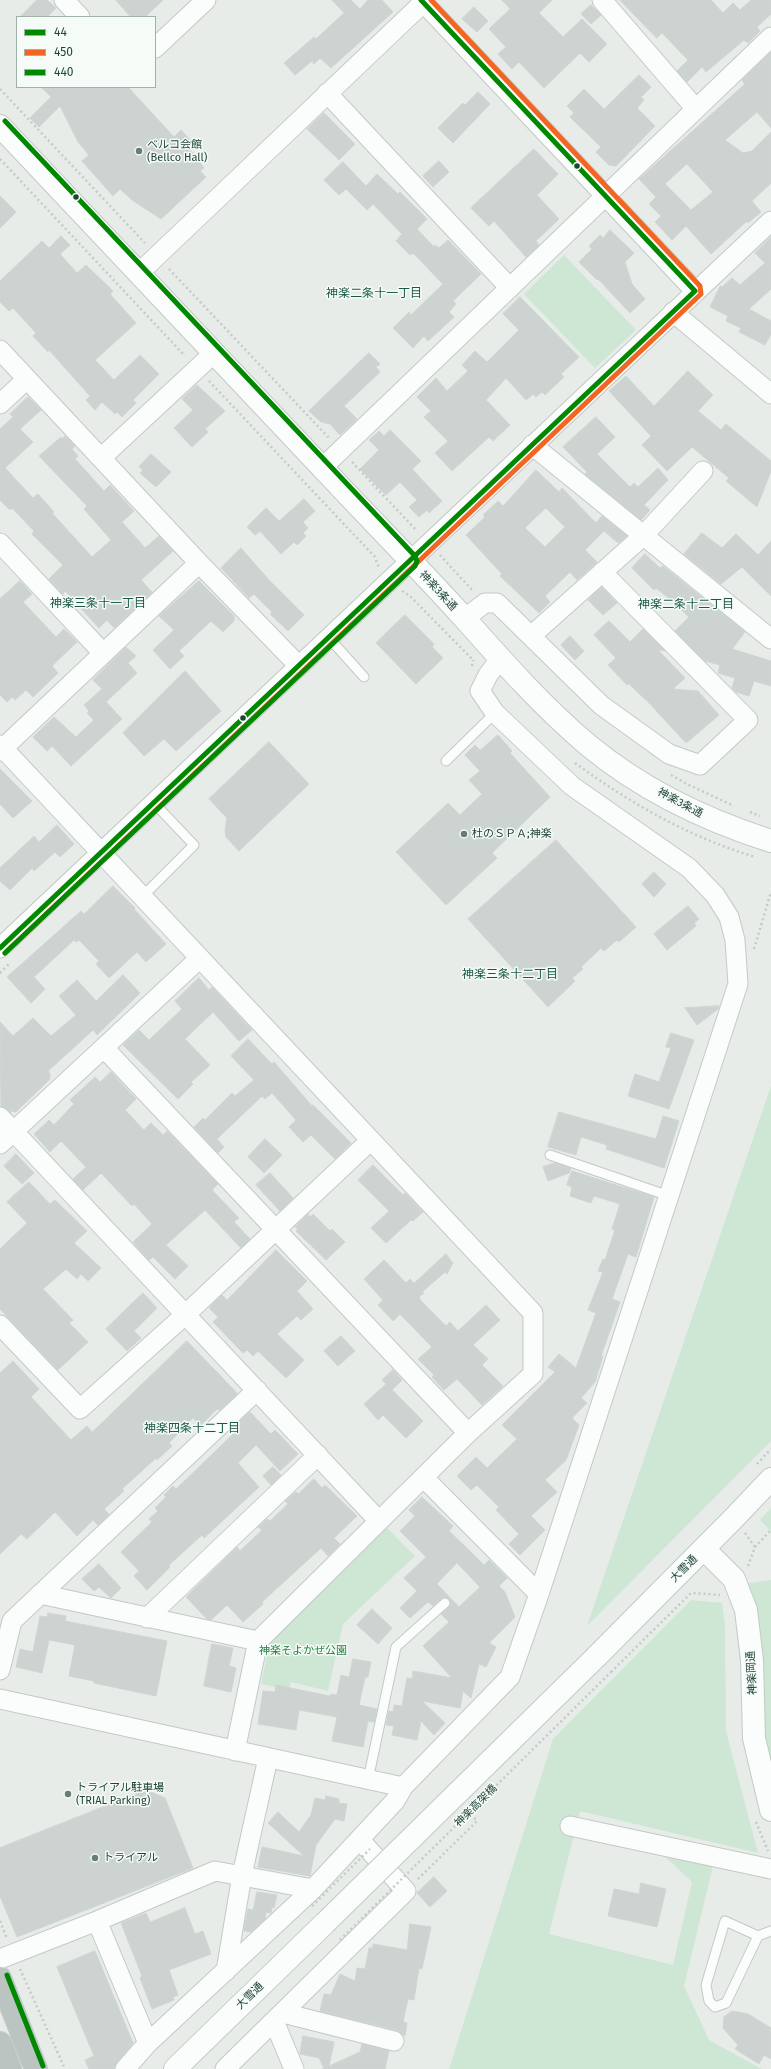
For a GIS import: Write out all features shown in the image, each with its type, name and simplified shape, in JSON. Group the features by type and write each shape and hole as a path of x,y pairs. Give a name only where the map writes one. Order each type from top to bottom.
{"highway":[{"path":"0,1978 36,2069"},
{"path":"0,2043 10,2069"}],"street":[{"path":"64,0 79,16"},
{"path":"156,47 206,0"},
{"path":"139,273 423,1 695,291"},
{"path":"604,1 696,109"},
{"path":"322,468 771,37"},
{"path":"327,93 510,288"},
{"name":"神楽3条通","path":"0,126 410,561 500,659 552,712 589,746 635,778 684,808 741,831 771,841"},
{"path":"0,948 695,291 771,221"},
{"path":"673,312 771,394"},
{"path":"0,350 199,563 299,666"},
{"path":"101,458 214,353"},
{"path":"0,404 27,379"},
{"path":"532,446 771,639"},
{"path":"532,636 643,536 703,471"},
{"path":"0,543 103,653"},
{"path":"199,563 1,748 533,1313 533,1374 468,1433 258,1642 235,1751"},
{"path":"464,619 485,603 497,603 601,705 669,754 700,765 748,720 602,572"},
{"path":"125,2069 148,2043 313,1889 395,1801 403,1787 510,1677 539,1594 738,984 735,940 729,917 715,895 689,868 572,786 495,713 480,691 488,675 500,659"},
{"path":"7,1138 200,958"},
{"path":"104,1048 274,1230 468,1433"},
{"path":"0,1117 7,1138 186,1314 379,1521"},
{"path":"0,1325 80,1409 186,1314 371,1140"},
{"path":"0,1670 12,1621 257,1390"},
{"path":"147,1618 318,1455"},
{"path":"424,1478 539,1594"},
{"name":"大雪通","path":"603,1664 704,1549 771,1479"},
{"name":"神楽岡通","path":"704,1549 734,1579 746,1610 752,1660 754,1738 763,1815"},
{"path":"40,1594 258,1642"},
{"name":"神楽高架橋","path":"325,1923 603,1664"},
{"path":"0,1699 403,1787"},
{"path":"226,1971 242,1875 268,1758"},
{"path":"570,1826 770,1861"},
{"path":"225,2069 406,1891 360,1840"},
{"path":"7,1957 97,1922 215,1872 242,1875 313,1889"},
{"path":"97,1922 148,2043"},
{"name":"大雪通","path":"175,2069 325,1923"},
{"path":"279,2017 394,2041"},
{"path":"279,2017 294,2069"}],"lane":[{"path":"329,638 364,677"},
{"path":"446,761 495,713"},
{"path":"142,897 194,845 154,803"},
{"path":"550,1156 669,1196"},
{"path":"368,1780 396,1647 445,1603"},
{"path":"758,1936 725,1921 706,1985 709,2001 715,2007 726,2003 758,1936 771,1931"}],"path":[{"path":"0,89 446,561"},
{"path":"375,557 378,567"},
{"path":"403,592 410,596"},
{"path":"471,667 473,660"},
{"path":"752,956 771,892"},
{"path":"755,1547 771,1530"},
{"path":"603,1664 691,1593 720,1595 724,1599"},
{"name":"神楽高架橋","path":"340,1940 469,1812 603,1664"},
{"path":"406,1891 477,1821 469,1812"},
{"path":"763,1815 770,1861"},
{"path":"0,1921 7,1957 65,2069"}],"green space":[{"path":"564,255 636,330 595,368 524,294"},
{"path":"771,1086 771,1441 587,1626"},
{"path":"771,1508 771,1531 760,1520"},
{"name":"神楽そよかぜ公園","path":"386,1527 415,1556 343,1624 328,1691 291,1682 289,1690 261,1684 272,1633"},
{"path":"771,1580 771,1781 744,1584"},
{"path":"691,1600 722,1603 725,1625 726,1731 758,1853 580,1811 549,1934 673,1965 692,1882 662,1854 713,1866 684,1986 709,2040 762,2069 449,2069 553,1739"}],"building":[{"path":"37,0 47,0 56,8 48,16 21,16"},
{"path":"116,0 163,0 146,16 130,16"},
{"path":"332,0 351,0 360,9 368,0 382,0 393,12 331,68 320,58 314,64 312,61 295,75 284,63 314,37 316,39 344,13"},
{"path":"502,0 552,0 539,13 563,37 582,19 607,44 589,62 580,53 544,88 519,62 512,69 498,54 506,47 489,29 510,9"},
{"path":"620,0 711,0 723,13 733,3 740,10 751,0 771,0 771,14 757,27 760,31 748,43 744,40 706,72 702,67 687,82 677,71 688,60 662,33 657,38"},
{"path":"591,5 601,15 591,24 581,14"},
{"path":"474,7 488,21 477,32 462,19"},
{"path":"771,52 771,128 757,112 725,140 743,153 752,151 771,132 771,183 752,201 761,212 748,223 747,221 711,254 686,226 672,240 655,222 661,216 649,204 656,197 639,179 745,84 742,80","holes":["687,164 713,192 691,210 665,184"]},
{"path":"639,75 651,87 641,97 644,100 637,108 655,126 616,166 609,165 596,152 601,147 570,117 574,113 567,106 584,89 604,109"},
{"name":"ベルコ会館 (Bellco Hall)","path":"42,88 129,88 174,137 181,130 193,143 188,147 204,168 200,171 206,177 161,219 132,200 120,189 113,196 82,161 89,155 78,142 60,106 39,127 30,118 51,97"},
{"path":"478,92 490,104 453,143 438,128 463,103 465,105"},
{"path":"324,113 355,144 339,160 307,129"},
{"path":"534,149 558,174 537,195 559,219 536,241 539,245 526,257 494,221 489,226 471,208"},
{"path":"439,161 449,172 433,187 423,176"},
{"path":"343,162 366,186 377,174 398,194 400,192 427,219 417,229 434,247 435,245 439,248 448,240 481,274 453,301 456,304 449,312 454,317 428,341 424,336 413,348 393,328 409,312 411,315 443,284 413,253 410,255 396,241 402,234 373,204 367,210 346,189 339,195 324,180"},
{"path":"0,196 16,212 0,228"},
{"path":"610,230 634,253 625,262 632,284 645,299 630,313 598,279 597,280 579,262 592,249 589,246 600,235 603,238"},
{"path":"61,236 70,245 60,254 77,273 86,265 113,291 110,294 136,323 95,360 114,380 140,355 159,374 133,400 136,403 122,417 117,412 115,414 102,402 95,410 86,400 90,396 49,350 48,352 33,336 36,333 13,308 9,311 0,302 0,281 42,241 49,248"},
{"path":"771,237 771,289 749,309 771,321 771,334 765,345 739,332 741,328 726,321 728,316 710,307 720,286 722,287 732,278 740,285 765,263 755,253"},
{"path":"520,297 579,357 561,374 564,377 545,395 542,392 536,397 533,394 526,400 506,378 486,400 510,425 493,441 489,437 452,471 435,453 448,441 424,417 431,411 417,397 436,378 447,391 468,371 462,365 475,351 487,362 519,330 503,314"},
{"path":"369,353 380,364 376,367 380,372 344,406 357,419 340,435 330,424 321,422 309,411"},
{"path":"688,371 713,395 698,411 721,430 726,424 771,461 771,471 757,507 726,481 729,478 692,447 667,471 642,445 651,436 609,391 626,376 654,406"},
{"path":"197,385 225,411 205,429 208,432 192,447 174,428 193,410 182,399"},
{"path":"28,397 41,410 20,429 33,442 5,468 33,498 38,494 54,512 52,513 92,557 111,540 84,509 87,506 39,456 61,437 62,439 65,436 75,446 72,449 78,456 75,459 104,491 110,485 134,511 122,522 145,548 159,536 173,551 141,580 152,592 114,628 107,620 99,628 65,591 63,594 49,579 63,565 32,534 34,531 12,508 10,510 0,500 0,429 13,417 10,414"},
{"path":"596,417 615,437 597,454 630,487 634,483 638,487 658,468 668,480 644,505 650,510 641,520 585,474 587,472 563,447"},
{"path":"390,430 421,461 412,469 442,501 429,513 427,510 419,517 409,507 417,500 400,482 386,495 360,469 379,450 369,440 379,431 384,436"},
{"path":"151,454 171,472 156,487 140,473 143,470 139,467"},
{"path":"536,470 559,492 562,488 596,523 602,516 627,536 618,543 604,531 585,550 597,562 577,580 570,572 545,596 550,602 539,613 500,576 502,574 466,535 485,517 483,515 498,501 503,506","holes":["546,508 565,527 545,547 525,528"]},
{"path":"304,499 315,511 303,522 308,528 303,533 306,536 297,545 294,542 281,554 260,531 255,535 247,527 266,508 279,521"},
{"path":"702,533 722,548 736,534 758,555 771,541 771,596 742,567 721,584 684,554"},
{"path":"241,548 269,580 304,615 288,631 270,614 272,612 254,594 249,598 221,568"},
{"path":"645,554 660,568 663,566 745,632 732,649 771,661 771,686 754,681 749,696 736,692 732,688 735,678 718,673 720,665 705,661 675,631 689,617 656,588 654,590 632,568"},
{"path":"20,581 32,594 23,602 56,637 64,629 77,642 52,666 58,673 33,697 26,690 15,700 12,697 7,702 0,695 0,599"},
{"path":"199,581 234,616 234,621 223,632 211,621 179,651 184,656 170,669 153,650 174,630 159,616"},
{"path":"602,587 617,603 603,615 588,600"},
{"path":"405,615 434,644 432,647 443,658 416,684 376,643"},
{"path":"609,621 630,642 643,629 665,651 658,650 685,678 673,689 698,691 719,715 686,743 650,704 629,684 627,685 608,665 616,658 594,635"},
{"path":"570,636 584,651 575,660 561,645"},
{"path":"126,647 136,656 128,663 137,673 106,702 122,719 71,766 52,746 47,751 33,737 54,717 76,737 94,720 87,713 89,711 84,705 102,689 93,680"},
{"path":"185,671 221,711 176,751 164,739 144,756 123,733"},
{"name":"杜のＳＰＡ;神楽","path":"498,735 512,751 510,753 550,797 492,853 497,858 446,905 396,852 448,803 460,815 482,794 469,780 480,771 465,755 475,745 480,750"},
{"path":"269,742 309,784 239,851 226,837 225,830 227,818 209,799"},
{"path":"0,769 32,801 13,818 0,804"},
{"path":"57,825 74,844 60,857 55,852 34,871 32,868 10,890 0,881 0,868 34,836 39,842"},
{"path":"556,840 636,927 619,942 617,940 604,951 601,948 581,967 583,969 572,978 575,981 548,1007 468,919"},
{"path":"654,872 666,884 654,897 642,884"},
{"path":"113,886 135,908 134,909 166,944 146,962 137,952 109,978 96,964 99,961 79,940 76,942 74,940 34,977 45,989 31,1003 7,977 81,911 84,914"},
{"path":"688,906 699,919 694,923 696,926 667,950 654,934"},
{"path":"123,975 140,993 97,1035 93,1030 48,1071 50,1074 50,1079 16,1112 11,1112 1,1106 0,1022 13,1036 33,1018 51,1036 76,1015 59,996 77,980 96,1001"},
{"path":"199,978 209,990 212,987 252,1030 239,1041 213,1012 185,1039 210,1065 191,1082 193,1084 178,1099 123,1045 139,1030 149,1040 182,1009 175,1001"},
{"path":"719,1006 718,1009 697,1025 685,1008"},
{"path":"671,1033 694,1040 669,1109 628,1096 635,1074 659,1082 671,1048 666,1047"},
{"path":"248,1039 272,1064 274,1062 312,1106 313,1105 351,1143 335,1159 311,1135 303,1142 289,1127 296,1120 272,1093 265,1099 262,1096 217,1139 224,1147 218,1153 194,1127 203,1118 205,1120 232,1093 235,1096 254,1080 231,1056"},
{"path":"111,1072 136,1099 125,1110 144,1130 151,1123 163,1135 167,1131 218,1184 212,1190 239,1218 234,1222 250,1239 241,1248 205,1210 166,1245 188,1266 175,1279 153,1257 149,1260 133,1242 152,1224 134,1204 132,1206 101,1173 83,1190 73,1179 86,1167 61,1141 50,1152 34,1134 49,1120 54,1125 74,1104 70,1100 95,1077 100,1082"},
{"path":"559,1112 656,1139 663,1116 679,1121 664,1168 606,1149 607,1145 581,1137 576,1155 548,1147"},
{"path":"265,1139 282,1155 264,1173 248,1157"},
{"path":"16,1154 34,1173 22,1184 4,1166"},
{"path":"555,1163 571,1168 569,1173 548,1181 543,1167"},
{"path":"373,1165 403,1195 405,1193 423,1212 413,1221 411,1220 386,1243 371,1228 389,1211 358,1180"},
{"path":"572,1171 654,1197 636,1257 628,1254 612,1299 620,1302 601,1356 603,1356 595,1382 581,1398 587,1403 572,1418 579,1425 566,1460 545,1480 557,1492 531,1516 545,1530 520,1555 509,1544 519,1534 496,1510 499,1507 477,1485 471,1490 457,1476 476,1457 487,1468 517,1439 502,1425 555,1372 548,1367 559,1354 576,1368 596,1313 588,1310 603,1272 598,1271 603,1259 605,1260 615,1230 612,1229 620,1204 594,1196 591,1203 570,1196 572,1187 567,1185"},
{"path":"270,1173 293,1198 280,1211 256,1185"},
{"path":"29,1182 50,1204 55,1200 87,1231 74,1243 101,1268 88,1281 81,1274 77,1279 66,1269 43,1289 73,1320 69,1323 88,1342 58,1370 0,1309 0,1249 27,1223 7,1202"},
{"path":"308,1214 310,1217 313,1214 330,1231 332,1229 345,1242 326,1260 296,1231 298,1229 295,1227"},
{"path":"276,1250 307,1281 297,1291 313,1309 301,1320 297,1316 277,1334 304,1360 286,1378 258,1351 253,1356 247,1350 243,1353 213,1322 218,1317 209,1308 222,1295 227,1300"},
{"path":"446,1254 453,1263 447,1274 445,1272 422,1292 424,1293 419,1297 421,1301 446,1326 450,1322 458,1331 486,1305 500,1320 473,1345 488,1359 482,1365 503,1386 482,1405 457,1379 444,1390 432,1377 434,1375 418,1359 432,1347 400,1314 393,1321 378,1305 383,1300 364,1279 384,1260 406,1283 410,1279 414,1283"},
{"path":"143,1293 157,1308 134,1331 141,1338 127,1351 106,1329"},
{"path":"341,1336 355,1351 338,1366 324,1351"},
{"path":"187,1341 237,1393 235,1396 221,1409 217,1409 201,1425 193,1418 169,1443 172,1446 157,1460 156,1458 122,1489 124,1491 104,1509 109,1514 98,1525 93,1520 77,1536 55,1512 27,1539 21,1534 0,1554 0,1373 13,1361 39,1389 31,1397 71,1440 87,1426 92,1432"},
{"path":"393,1370 402,1380 392,1390 423,1421 406,1438 383,1415 378,1420 364,1404 386,1384 382,1380"},
{"path":"250,1412 271,1434 275,1430 298,1454 280,1471 256,1445 238,1463 259,1487 204,1538 202,1535 169,1565 170,1567 147,1590 134,1576 139,1571 121,1552 152,1522 149,1519 158,1511 155,1508 166,1497 164,1495 173,1486 176,1489 198,1468 239,1428 236,1425"},
{"path":"273,1467 281,1475 271,1485 263,1476"},
{"path":"314,1479 322,1488 325,1485 357,1516 334,1538 340,1544 328,1556 321,1548 262,1602 263,1604 243,1622 227,1605 211,1620 207,1619 186,1597 237,1547 240,1551 262,1530 258,1527 267,1519 270,1521 288,1504 285,1501 296,1492 298,1494"},
{"path":"422,1497 453,1526 449,1531 484,1565 489,1560 507,1578 499,1586 505,1592 515,1617 489,1643 496,1647 486,1667 479,1664 471,1698 463,1691 460,1708 422,1701 445,1723 434,1735 421,1721 417,1740 392,1735 394,1726 386,1725 389,1711 393,1712 394,1705 402,1706 407,1678 412,1679 413,1671 452,1678 423,1646 449,1622 441,1614 451,1605 450,1599 443,1597 433,1606 428,1602 410,1618 400,1608 417,1591 404,1578 426,1557 400,1531 415,1516 409,1510","holes":["457,1563 480,1587 459,1607 437,1584"]},
{"path":"99,1564 121,1588 111,1598 99,1587 94,1591 82,1579"},
{"path":"372,1609 392,1628 378,1644 357,1625"},
{"path":"48,1613 66,1616 65,1621 167,1641 156,1696 94,1683 94,1681 69,1676 75,1645 49,1640 42,1673 16,1667 20,1649 33,1652 40,1616 47,1617"},
{"path":"212,1644 233,1648 229,1666 236,1668 231,1692 204,1686"},
{"path":"353,1659 371,1662 368,1677 365,1677 359,1705 377,1709 374,1722 368,1721 363,1747 332,1741 337,1717 299,1710 296,1730 258,1724 263,1691 275,1692 276,1685 330,1696 331,1694 337,1695 341,1675 349,1677"},
{"name":"トライアル","path":"146,1790 165,1798 193,1868 17,1937 0,1896 0,1848"},
{"path":"326,1796 339,1799 339,1803 347,1804 344,1821 335,1819 316,1845 310,1876 258,1867 262,1847 304,1856 268,1823 278,1812 299,1832 311,1815 315,1798 325,1800"},
{"path":"434,1877 447,1891 430,1907 417,1893"},
{"path":"641,1883 666,1889 657,1927 608,1916 614,1889 639,1894"},
{"path":"257,1892 277,1895 274,1908 272,1907 271,1913 266,1912 265,1919 251,1932 244,1931 248,1909 253,1910"},
{"path":"185,1908 195,1934 203,1931 211,1954 169,1970 178,1995 173,1997 174,2000 152,2009 140,1978 142,1976 121,1923 146,1913 150,1922"},
{"path":"410,1924 431,1927 422,1969 419,1968 414,2000 408,1999 403,2022 407,2023 405,2036 397,2030 320,2011 324,1994 331,1995 340,1974 355,1981 357,1968 365,1969 369,1948 373,1948 373,1944 407,1950"},
{"path":"95,1951 133,2043 117,2062 114,2069 89,2069 85,2060 94,2056 57,1967"},
{"path":"732,2011 748,2014 771,2028 771,2059 764,2055 759,2064 735,2049 738,2045 723,2028 724,2017"},
{"path":"303,2036 334,2042 329,2066 360,2052 362,2044 389,2051 385,2069 322,2069 324,2068 319,2058 300,2054"}],"transit line":[{"name":"44","path":"0,948 695,291 421,0"},
{"name":"450","path":"5,953 701,294 700,286 431,0"},
{"name":"440","path":"5,121 415,556 417,561 415,566 5,953"},
{"name":"440","path":"7,1975 43,2066"}],"place":[{"name":"ベルコ会館 (Bellco Hall)","path":"139,151"},
{"name":"杜のＳＰＡ;神楽","path":"464,834"},
{"name":"トライアル駐車場 (TRIAL Parking)","path":"68,1794"},
{"name":"トライアル","path":"95,1858"}],"district":[{"name":"神楽二条十一丁目","path":"374,294"},
{"name":"神楽三条十一丁目","path":"98,604"},
{"name":"神楽二条十二丁目","path":"686,605"},
{"name":"神楽三条十二丁目","path":"510,975"},
{"name":"神楽四条十二丁目","path":"192,1429"}]}
